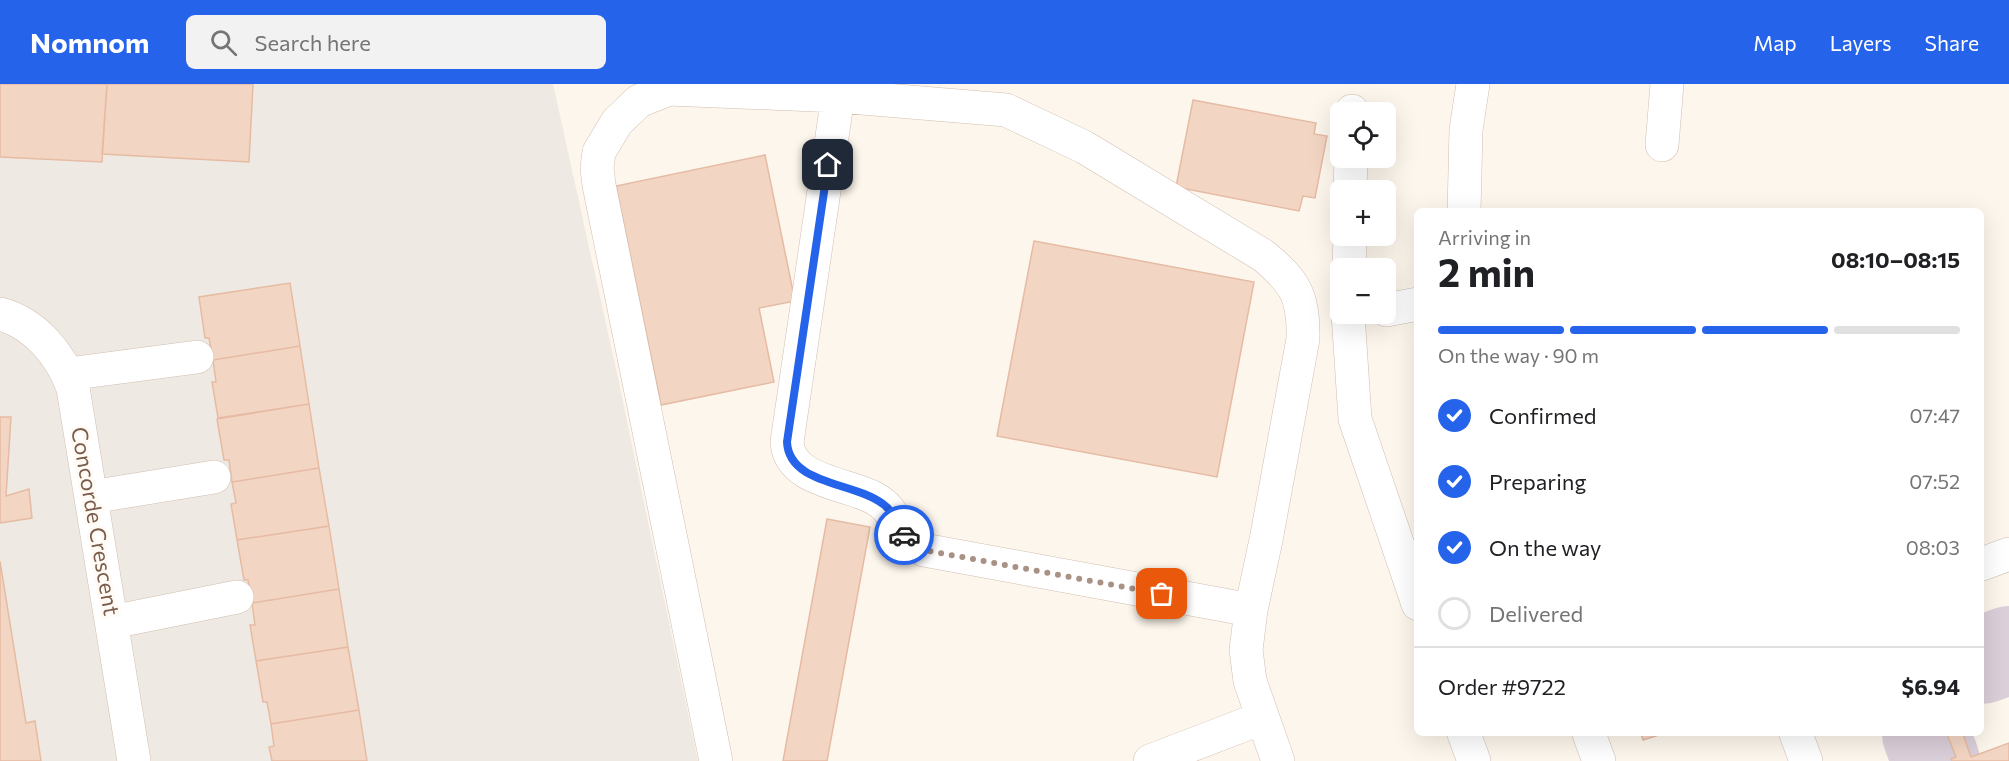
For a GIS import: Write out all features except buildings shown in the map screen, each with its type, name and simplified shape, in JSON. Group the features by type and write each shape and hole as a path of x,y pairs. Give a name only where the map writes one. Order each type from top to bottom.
{"street":[{"path":"1464,208 1466,130 1473,84"},
{"path":"1662,145 1667,84"},
{"path":"716,761 597,168 599,152 616,122 639,101 669,89 838,96 1006,110 1025,117 1084,147 1170,197 1264,256 1286,274 1300,301 1303,339 1251,610 1246,650 1250,681 1278,761"},
{"path":"838,96 787,442 788,452 795,464 809,474 864,494 884,504 907,540 924,550 1251,610"},
{"path":"1396,308 1414,305"},
{"name":"Concorde Crescent","path":"0,315 12,318 29,327 46,343 68,374 73,388 134,761"},
{"path":"1355,324 1355,420 1414,591"},
{"path":"68,374 197,357"},
{"path":"91,497 214,477"},
{"path":"1984,563 2009,554"},
{"path":"112,622 237,597"},
{"path":"1150,761 1262,718"},
{"path":"1465,736 1474,761"},
{"path":"1797,736 1806,761"}],"shaded area":[{"path":"0,84 553,84 618,378 698,761 0,761"}],"taxiway":[{"path":"1984,659 2009,650"},
{"path":"1927,736 1936,761"}],"way so far":[{"path":"904,535 912,545 924,550 1162,594"}],"route":[{"path":"828,165 787,442 788,452 795,464 809,474 864,494 884,504 904,535"}]}
